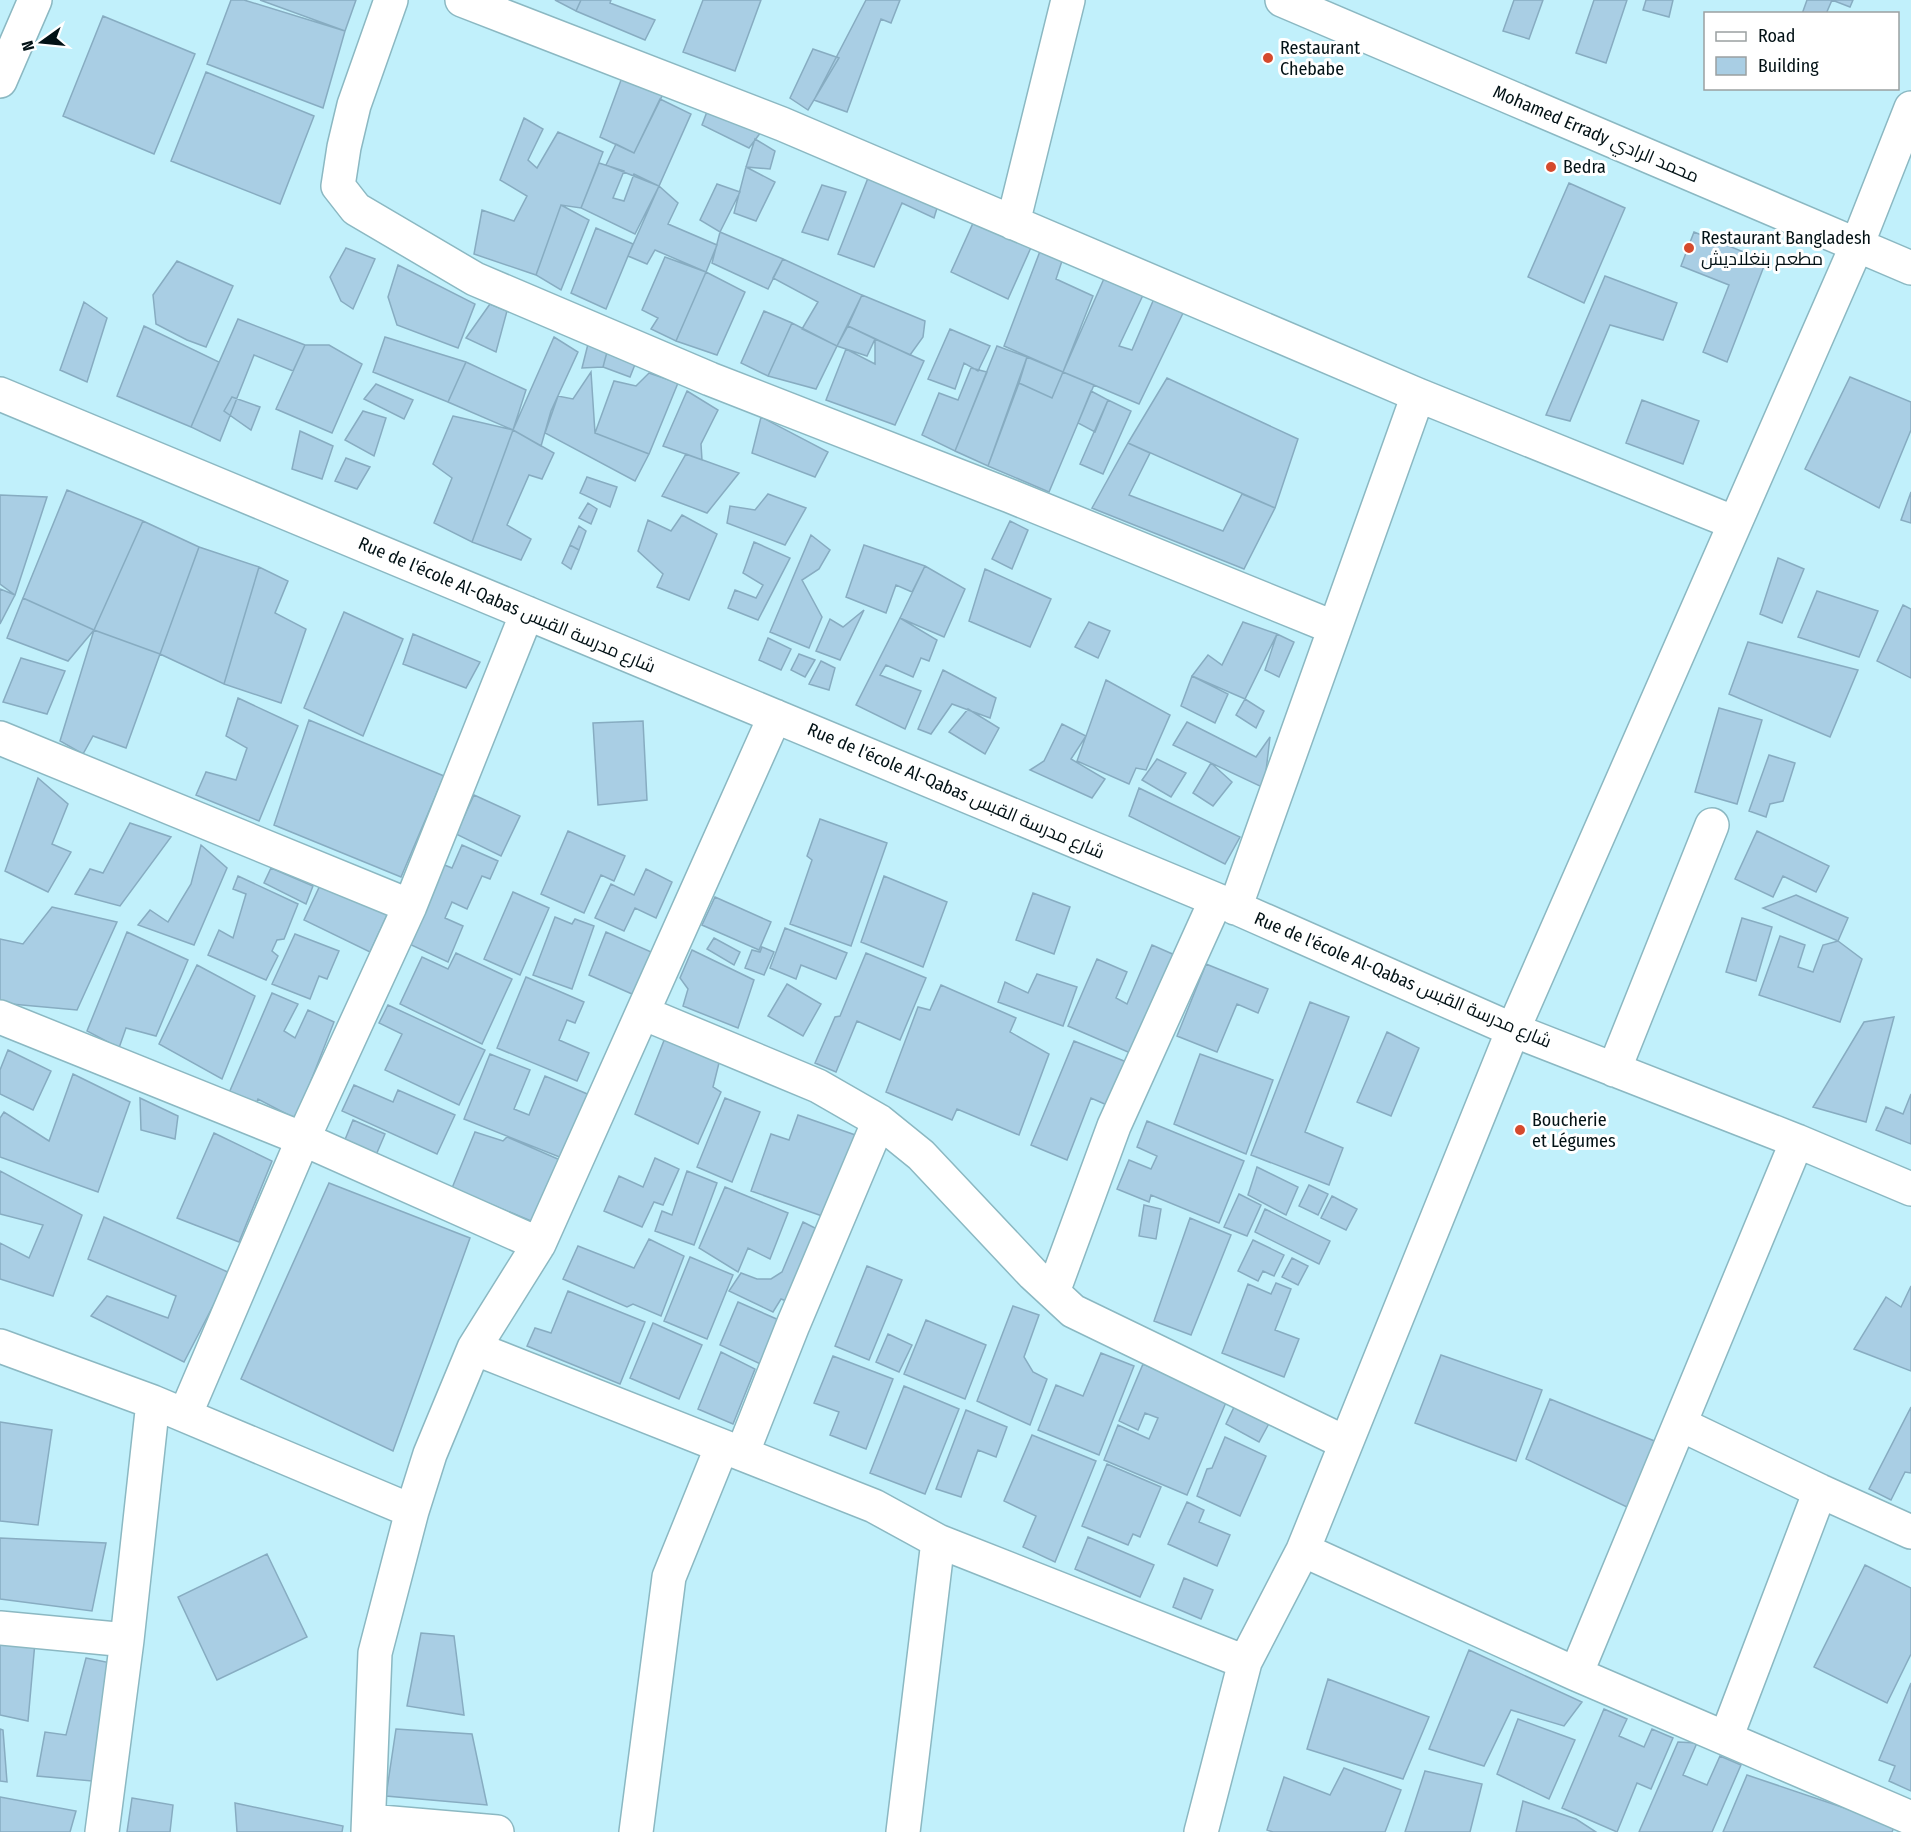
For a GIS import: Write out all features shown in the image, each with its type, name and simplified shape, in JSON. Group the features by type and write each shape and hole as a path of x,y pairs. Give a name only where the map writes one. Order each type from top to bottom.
{"street":[{"path":"0,81 35,0"},
{"path":"390,0 354,105 344,147 338,186 356,209 475,279 710,379 1010,496 1335,628"},
{"path":"462,0 782,124 1418,395 1735,523"},
{"path":"1013,223 1068,0"},
{"name":"Mohamed Errady محمد الرادي","path":"1282,0 1911,268"},
{"path":"1201,1832 1245,1662 1303,1550 1513,1030 1857,245 1911,108"},
{"name":"Rue de l'école Al-Qabas شارع مدرسة القبس","path":"0,393 1226,904 1513,1030 1911,1189"},
{"path":"1053,1292 1114,1126 1226,904 1335,628 1418,395"},
{"path":"185,1415 303,1139 410,906 527,613"},
{"path":"497,1832 368,1827 375,1653 412,1511 430,1454 474,1348 539,1244 775,716"},
{"path":"0,738 410,906"},
{"path":"1614,1070 1712,825"},
{"path":"643,1013 818,1086 879,1121 921,1155 1033,1274 1073,1311 1346,1443"},
{"path":"0,1017 303,1139 539,1244"},
{"path":"636,1832 669,1577 793,1325 879,1121"},
{"path":"1576,1674 1797,1142"},
{"path":"0,1346 153,1402 412,1511"},
{"path":"474,1348 874,1506 938,1541 1245,1662"},
{"path":"102,1832 127,1640 153,1402"},
{"path":"1680,1424 1911,1532"},
{"path":"1726,1738 1820,1491"},
{"path":"903,1832 938,1541"},
{"path":"1303,1550 1576,1674 1911,1818"},
{"path":"0,1628 127,1640"}],"building":[{"path":"231,0 244,0 345,31 323,108 207,64"},
{"path":"260,0 356,0 345,31"},
{"path":"555,0 581,0 576,11"},
{"path":"581,0 611,0 610,3 655,20 645,40 576,11"},
{"path":"703,0 761,0 735,71 683,52"},
{"path":"866,0 900,0 891,23 881,19 847,112 814,100"},
{"path":"1514,0 1543,0 1529,39 1503,31"},
{"path":"1594,0 1627,0 1606,63 1576,53"},
{"path":"1646,0 1673,0 1669,17 1643,10"},
{"path":"1807,0 1832,0 1827,12 1803,12"},
{"path":"1832,0 1853,0 1850,7"},
{"path":"103,16 195,54 154,154 63,116"},
{"path":"813,49 839,58 808,110 790,98"},
{"path":"206,72 314,116 280,204 171,161"},
{"path":"624,72 665,90 634,153 600,137"},
{"path":"660,99 691,114 659,186 606,165 616,144 634,153"},
{"path":"708,109 761,132 749,148 702,125"},
{"path":"524,118 543,129 528,160 537,168 558,132 603,152 581,208 561,205 536,275 474,254 482,210 514,221 527,196 500,180"},
{"path":"755,139 775,151 770,169 746,167"},
{"path":"599,163 624,171 613,198 624,201 634,174 659,186 635,234 581,208"},
{"path":"746,167 775,182 756,221 734,213"},
{"path":"868,178 938,205 934,218 902,203 874,267 838,254"},
{"path":"1569,183 1625,208 1584,303 1528,277"},
{"path":"717,184 740,192 720,232 700,220"},
{"path":"822,185 846,192 828,240 802,232"},
{"path":"659,186 678,203 668,224 717,245 706,272 655,250 647,264 628,256"},
{"path":"561,205 589,220 561,290 536,275"},
{"path":"974,221 1033,243 1008,299 951,272"},
{"path":"596,228 633,244 606,309 571,293"},
{"path":"720,232 783,259 768,289 712,263"},
{"path":"1694,232 1766,261 1727,362 1703,352 1729,285 1681,266"},
{"path":"1042,246 1064,255 1056,279 1093,296 1063,372 1004,346"},
{"path":"346,248 375,259 353,309 341,301 330,277"},
{"path":"665,257 706,272 676,341 651,329 658,318 642,310"},
{"path":"783,259 862,295 837,346 802,329 818,302 773,278"},
{"path":"177,261 233,286 206,347 156,324 153,295"},
{"path":"398,265 475,304 458,348 397,325 388,297"},
{"path":"706,272 745,292 717,355 676,341"},
{"path":"1106,274 1145,291 1119,346 1132,350 1156,294 1186,307 1139,404 1063,372"},
{"path":"1605,276 1677,303 1663,340 1610,325 1570,421 1546,415"},
{"path":"862,295 925,321 923,337 910,355 848,326"},
{"path":"84,302 107,318 87,382 60,370"},
{"path":"490,304 507,311 496,352 466,338"},
{"path":"764,311 792,323 768,376 741,363"},
{"path":"238,319 305,345 293,371 254,355 220,441 191,427"},
{"path":"792,323 837,346 816,389 768,376"},
{"path":"144,326 219,362 191,427 117,396"},
{"path":"848,326 875,339 867,356 837,346"},
{"path":"950,329 990,346 978,371 964,363 955,389 928,379"},
{"path":"385,337 466,362 448,402 373,372"},
{"path":"554,337 578,352 551,411 541,446 513,430"},
{"path":"875,339 924,361 895,425 826,400 846,349 875,364"},
{"path":"588,344 607,352 603,367 582,368"},
{"path":"305,345 329,345 362,364 332,433 276,409"},
{"path":"997,346 1027,357 988,466 955,451"},
{"path":"607,352 636,362 630,377 603,367"},
{"path":"1027,357 1063,372 1052,398 1019,383"},
{"path":"466,362 526,390 513,430 448,402"},
{"path":"971,368 987,372 955,451 922,435 939,393 958,400"},
{"path":"591,372 595,433 649,454 635,481 545,433 558,396 573,399"},
{"path":"1063,372 1094,385 1049,492 988,466 1019,383 1052,398"},
{"path":"649,373 678,383 649,454 595,433 614,381 636,386"},
{"path":"1850,377 1911,402 1911,430 1879,508 1805,469"},
{"path":"1167,378 1298,439 1275,508 1128,443"},
{"path":"376,384 413,400 404,419 364,399"},
{"path":"687,391 718,410 701,444 702,460 663,446"},
{"path":"1091,391 1108,400 1095,432 1078,423"},
{"path":"232,397 260,407 251,430 224,411"},
{"path":"1108,400 1131,411 1103,474 1080,464"},
{"path":"1642,400 1699,421 1683,464 1626,443"},
{"path":"363,411 386,418 374,456 345,440"},
{"path":"453,416 513,430 472,542 434,523 452,478 433,464"},
{"path":"761,417 828,452 815,477 752,453"},
{"path":"513,430 554,453 542,479 529,475 507,525 531,539 521,560 472,542"},
{"path":"300,431 333,446 322,479 292,469"},
{"path":"1128,443 1150,453 1129,495 1223,531 1242,494 1275,508 1244,569 1092,508"},
{"path":"686,454 739,473 707,513 662,496"},
{"path":"346,458 370,467 357,489 335,481"},
{"path":"587,477 617,487 610,507 580,493"},
{"path":"67,490 143,521 94,630 23,598"},
{"path":"1911,492 1911,523 1901,520"},
{"path":"768,494 806,508 785,545 727,523 730,506 755,510"},
{"path":"0,495 47,497 15,595 0,584"},
{"path":"588,503 597,509 591,524 579,518"},
{"path":"682,515 717,534 689,600 657,587 663,574 638,551 648,520 671,531"},
{"path":"143,521 199,547 160,654 94,630"},
{"path":"1010,521 1028,530 1012,569 992,559"},
{"path":"579,526 586,531 579,550 570,545"},
{"path":"811,535 830,550 819,569 802,580 822,617 809,648 770,632"},
{"path":"754,542 790,558 758,620 728,608 735,590 756,598 763,585 743,573"},
{"path":"570,545 579,550 571,569 562,563"},
{"path":"864,545 925,566 912,592 896,585 886,613 846,597"},
{"path":"199,547 259,567 224,684 160,654"},
{"path":"1778,558 1804,569 1782,623 1760,614"},
{"path":"925,566 965,589 944,637 900,618"},
{"path":"259,567 288,581 275,613 306,629 281,703 224,684"},
{"path":"985,569 1051,599 1030,647 969,621"},
{"path":"0,589 15,595 0,624"},
{"path":"1817,591 1878,611 1859,657 1798,637"},
{"path":"23,598 94,630 68,661 7,638"},
{"path":"1903,605 1911,609 1911,678 1877,661"},
{"path":"864,610 840,660 816,651 830,619 843,627"},
{"path":"344,612 403,639 363,736 304,708"},
{"path":"900,618 937,640 929,661 921,658 913,677 886,665 880,675 921,691 905,729 856,705"},
{"path":"1089,622 1110,631 1098,658 1075,647"},
{"path":"1243,622 1277,634 1245,699 1192,676 1208,655 1222,665"},
{"path":"94,630 160,654 126,748 93,736 83,754 60,741"},
{"path":"413,634 480,662 466,688 403,664"},
{"path":"1277,634 1294,642 1279,677 1265,670"},
{"path":"768,638 791,649 781,670 759,660"},
{"path":"1748,642 1858,670 1830,737 1729,694"},
{"path":"799,654 815,660 805,677 791,670"},
{"path":"21,658 65,671 47,714 3,702"},
{"path":"821,661 835,668 829,690 809,684"},
{"path":"943,670 996,698 990,718 952,704 931,734 918,729"},
{"path":"1192,676 1228,694 1215,723 1181,706"},
{"path":"1106,680 1170,715 1146,770 1136,768 1129,784 1077,761"},
{"path":"238,698 298,726 259,821 196,795 206,772 236,780 247,748 226,736"},
{"path":"1245,699 1264,711 1256,728 1236,715"},
{"path":"1719,708 1762,720 1737,804 1695,792"},
{"path":"968,709 999,728 985,754 949,732"},
{"path":"309,720 444,776 401,877 274,825"},
{"path":"643,721 647,800 598,805 593,723"},
{"path":"1187,722 1256,757 1270,737 1264,788 1173,745"},
{"path":"1062,724 1086,736 1071,759 1105,779 1092,798 1030,770 1044,761"},
{"path":"1769,755 1795,763 1783,801 1770,804 1766,817 1749,811"},
{"path":"1157,759 1186,773 1171,797 1142,780"},
{"path":"1211,763 1232,782 1213,806 1193,793"},
{"path":"38,778 68,804 52,844 71,852 48,892 5,871"},
{"path":"1139,788 1240,837 1225,864 1129,816"},
{"path":"474,795 520,816 501,856 456,834"},
{"path":"820,819 887,843 851,946 790,924 812,860 807,856"},
{"path":"130,823 171,837 120,906 75,894 90,869 103,873"},
{"path":"568,831 625,856 614,881 601,875 584,913 541,894"},
{"path":"1757,831 1829,866 1816,892 1783,876 1773,897 1735,879"},
{"path":"201,845 227,868 194,945 138,925 150,910 168,922 191,884"},
{"path":"462,845 498,861 490,879 482,876 467,909 452,902 445,918 463,926 448,962 407,943 442,864 452,868"},
{"path":"271,868 313,886 306,904 264,883"},
{"path":"646,869 672,882 656,918 635,908 624,931 595,918 611,884 634,895"},
{"path":"238,876 298,904 284,939 277,940 272,951 278,956 266,980 208,955 219,930 233,938 246,894 233,889"},
{"path":"884,876 947,902 923,967 861,942"},
{"path":"322,881 388,913 370,952 304,920"},
{"path":"513,892 549,908 520,975 484,959"},
{"path":"1033,893 1070,907 1054,954 1016,940"},
{"path":"1796,895 1848,918 1838,941 1763,908"},
{"path":"715,897 771,922 759,950 702,925"},
{"path":"52,907 117,922 77,1010 0,1003 0,939 23,944"},
{"path":"555,917 572,924 575,919 594,926 572,989 533,975"},
{"path":"1742,918 1772,927 1756,981 1726,972"},
{"path":"785,928 847,953 836,979 801,965 796,979 770,968"},
{"path":"127,932 188,960 156,1036 126,1028 119,1048 87,1031"},
{"path":"606,932 658,955 632,994 589,975"},
{"path":"295,934 339,951 327,979 319,976 310,999 272,984"},
{"path":"1780,936 1805,945 1798,967 1813,972 1823,945 1838,941 1862,959 1840,1022 1759,995"},
{"path":"714,938 740,952 734,965 707,949"},
{"path":"1152,945 1177,956 1135,1055 1068,1026 1097,959 1127,972 1116,998 1127,1004"},
{"path":"762,947 774,952 764,975 745,968 752,950 760,952"},
{"path":"692,950 754,980 738,1028 683,1006 688,989 680,978"},
{"path":"456,953 512,979 482,1044 400,1004 422,957 448,969"},
{"path":"866,953 926,978 900,1040 857,1021 836,1072 815,1063 835,1017 840,1016"},
{"path":"1206,964 1268,989 1258,1013 1237,1004 1217,1052 1177,1036"},
{"path":"197,965 255,996 222,1079 159,1044"},
{"path":"1037,974 1077,987 1063,1026 998,1002 1005,982 1028,993"},
{"path":"526,977 584,1002 575,1023 567,1020 559,1040 589,1053 577,1081 497,1048"},
{"path":"787,984 821,1004 803,1036 768,1016"},
{"path":"941,985 1016,1018 1010,1032 1049,1054 1019,1135 957,1109 952,1120 886,1092 918,1007 930,1010"},
{"path":"272,993 298,1004 284,1031 295,1038 308,1010 334,1022 296,1119 258,1099 255,1107 229,1093"},
{"path":"1310,1002 1349,1017 1305,1132 1343,1148 1329,1185 1251,1155"},
{"path":"388,1005 485,1050 459,1105 385,1070 402,1034 379,1023"},
{"path":"1894,1017 1866,1122 1813,1107 1864,1022"},
{"path":"1387,1032 1419,1048 1391,1116 1357,1102"},
{"path":"665,1038 720,1059 713,1087 721,1092 698,1144 635,1114"},
{"path":"1074,1041 1134,1065 1116,1109 1091,1098 1067,1160 1031,1145"},
{"path":"8,1050 51,1071 33,1110 0,1094 0,1070"},
{"path":"490,1054 530,1070 514,1109 529,1115 545,1076 592,1096 567,1160 464,1119"},
{"path":"1200,1054 1273,1080 1246,1154 1174,1124"},
{"path":"73,1074 130,1102 98,1192 0,1157 0,1118 4,1112 49,1141"},
{"path":"354,1085 393,1102 398,1090 455,1115 437,1154 342,1111"},
{"path":"1911,1094 1911,1144 1876,1130 1886,1107 1903,1114"},
{"path":"140,1098 178,1116 175,1139 141,1130"},
{"path":"725,1098 760,1112 732,1182 697,1167"},
{"path":"798,1115 864,1138 825,1217 751,1191 771,1134 789,1140"},
{"path":"353,1120 385,1134 376,1155 344,1142"},
{"path":"1147,1121 1244,1161 1219,1223 1151,1195 1149,1202 1117,1189 1129,1160 1151,1169 1157,1156 1137,1147"},
{"path":"475,1132 503,1141 507,1137 567,1163 543,1226 452,1188"},
{"path":"214,1133 272,1161 239,1242 177,1218"},
{"path":"655,1158 679,1169 663,1205 654,1202 642,1227 604,1211 619,1176 643,1187"},
{"path":"1257,1167 1298,1187 1286,1215 1248,1195"},
{"path":"0,1171 82,1215 53,1296 0,1279 0,1243 29,1258 43,1225 0,1214"},
{"path":"687,1171 717,1183 694,1245 655,1231 662,1211 672,1215"},
{"path":"329,1183 470,1238 393,1451 241,1379"},
{"path":"1309,1185 1328,1194 1318,1215 1299,1206"},
{"path":"725,1187 788,1213 770,1259 748,1248 738,1272 699,1248"},
{"path":"1239,1194 1261,1205 1247,1236 1224,1227"},
{"path":"1332,1196 1357,1209 1346,1230 1321,1218"},
{"path":"1144,1205 1161,1209 1156,1239 1139,1236"},
{"path":"1265,1209 1330,1241 1319,1264 1255,1232"},
{"path":"104,1217 230,1273 184,1362 91,1316 107,1296 168,1318 176,1296 88,1259"},
{"path":"1190,1218 1231,1235 1191,1335 1154,1321"},
{"path":"803,1222 827,1234 797,1305 781,1299 773,1312 729,1291 741,1273 757,1279 771,1279 782,1272"},
{"path":"649,1239 684,1256 661,1316 633,1304 627,1307 563,1279 578,1246 634,1268"},
{"path":"1253,1240 1284,1255 1274,1276 1263,1271 1258,1281 1238,1271"},
{"path":"690,1257 733,1275 707,1339 664,1321"},
{"path":"1292,1258 1308,1266 1298,1285 1282,1277"},
{"path":"867,1266 902,1280 869,1360 835,1346"},
{"path":"1276,1283 1291,1289 1275,1330 1299,1339 1284,1377 1222,1353 1248,1284 1271,1294"},
{"path":"1911,1286 1911,1371 1854,1349 1886,1297 1901,1307"},
{"path":"568,1291 645,1322 620,1384 527,1346 535,1328 551,1333"},
{"path":"738,1302 788,1324 769,1368 720,1345"},
{"path":"1013,1306 1039,1315 1024,1357 1033,1372 1047,1379 1030,1425 977,1401"},
{"path":"926,1320 986,1345 965,1399 904,1374"},
{"path":"653,1323 702,1345 679,1399 630,1378"},
{"path":"888,1334 912,1345 899,1372 876,1362"},
{"path":"721,1352 755,1369 733,1424 698,1409"},
{"path":"1101,1353 1134,1366 1099,1455 1038,1430 1056,1385 1083,1396"},
{"path":"1441,1355 1542,1390 1516,1461 1415,1423"},
{"path":"833,1356 893,1379 866,1449 830,1435 839,1412 814,1403"},
{"path":"1143,1364 1227,1400 1187,1495 1104,1460 1118,1425 1149,1439 1158,1418 1145,1413 1138,1430 1119,1421"},
{"path":"904,1386 959,1409 925,1494 870,1473"},
{"path":"1550,1399 1657,1442 1629,1508 1526,1459"},
{"path":"1236,1403 1272,1418 1259,1442 1226,1424"},
{"path":"1911,1407 1911,1473 1905,1472 1891,1500 1869,1489"},
{"path":"966,1410 1007,1427 996,1457 978,1450 961,1497 936,1489"},
{"path":"0,1422 52,1430 38,1525 0,1521"},
{"path":"1032,1435 1096,1461 1055,1562 1023,1547 1036,1516 1004,1501"},
{"path":"1225,1437 1266,1456 1240,1516 1197,1496 1207,1469 1212,1468"},
{"path":"1107,1464 1161,1487 1140,1537 1133,1534 1128,1545 1082,1526"},
{"path":"1187,1502 1204,1510 1199,1522 1230,1535 1217,1566 1168,1544"},
{"path":"1088,1537 1154,1565 1140,1597 1075,1569"},
{"path":"0,1538 106,1543 92,1611 0,1599"},
{"path":"267,1554 307,1637 217,1680 178,1597"},
{"path":"1865,1565 1911,1588 1911,1654 1887,1703 1814,1667"},
{"path":"1184,1578 1213,1590 1201,1619 1173,1607"},
{"path":"421,1633 454,1636 464,1715 407,1706"},
{"path":"35,1642 28,1721 0,1715 0,1643"},
{"path":"1469,1650 1582,1702 1564,1726 1511,1710 1484,1766 1429,1749"},
{"path":"86,1658 111,1663 92,1781 37,1776 45,1732 66,1735"},
{"path":"1328,1679 1429,1717 1403,1779 1307,1749"},
{"path":"1911,1683 1911,1791 1889,1781 1895,1766 1879,1760"},
{"path":"1604,1709 1627,1719 1619,1736 1644,1747 1652,1729 1673,1738 1651,1789 1637,1783 1617,1832 1562,1808"},
{"path":"1518,1719 1575,1740 1549,1799 1497,1774"},
{"path":"0,1729 3,1730 7,1782 0,1781"},
{"path":"396,1729 472,1734 487,1805 386,1796"},
{"path":"1678,1742 1697,1743 1683,1775 1707,1785 1720,1756 1741,1765 1712,1832 1639,1832"},
{"path":"1344,1768 1401,1790 1385,1832 1273,1832 1267,1830 1284,1777 1330,1795"},
{"path":"1425,1771 1482,1784 1470,1832 1405,1832"},
{"path":"1747,1775 1895,1825 1892,1832 1723,1832"},
{"path":"0,1797 76,1811 70,1832 0,1832"},
{"path":"132,1798 173,1805 170,1832 127,1832"},
{"path":"1523,1801 1576,1819 1596,1832 1516,1832"},
{"path":"235,1803 343,1826 342,1832 237,1832"}],"place":[{"name":"Restaurant Chebabe","path":"1268,58"},
{"name":"Bedra","path":"1551,167"},
{"name":"Restaurant Bangladesh مطعم بنغلاديش","path":"1689,248"},
{"name":"Boucherie et Légumes","path":"1520,1130"}]}
